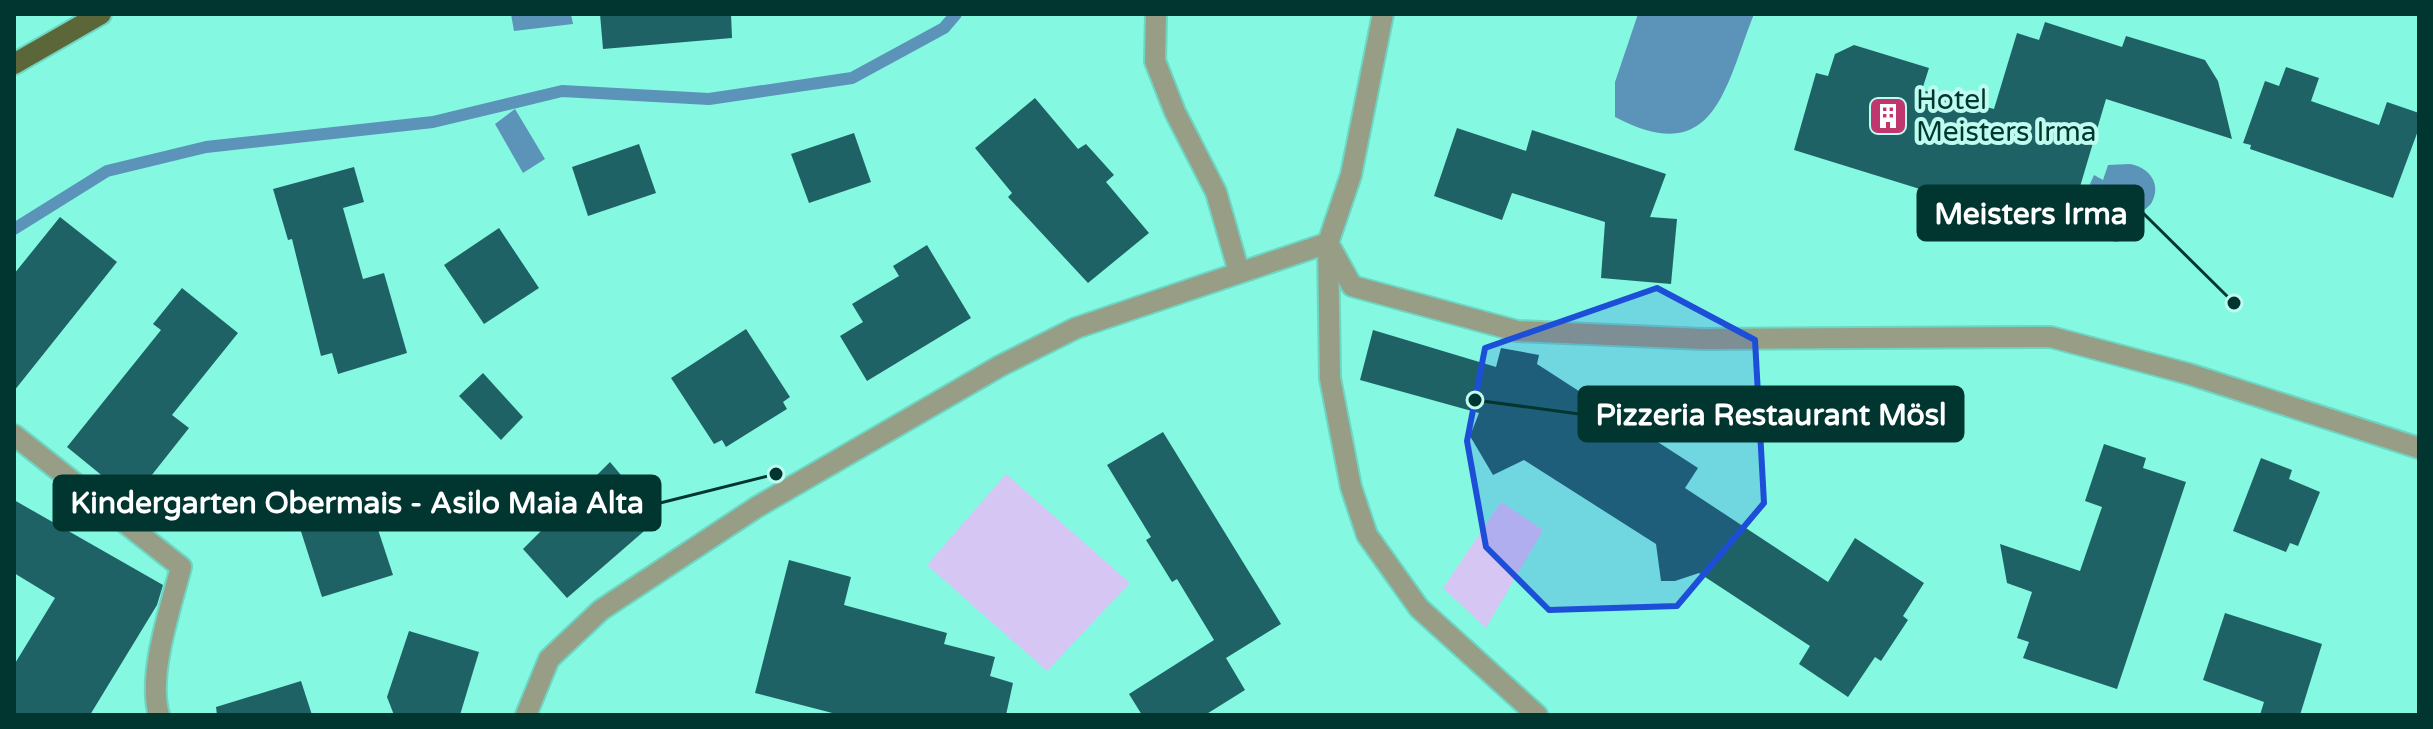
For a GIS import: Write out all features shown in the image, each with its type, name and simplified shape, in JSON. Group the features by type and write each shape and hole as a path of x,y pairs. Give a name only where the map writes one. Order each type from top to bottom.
{"main road":[{"path":"14,64 101,14"}],"street":[{"path":"1156,14 1155,61 1175,112 1216,192 1239,272"},
{"path":"1383,14 1351,175 1328,243 1330,378 1351,487 1367,535 1419,608 1537,715"},
{"path":"526,715 549,659 601,610 757,507 1000,366 1076,328 1328,243"},
{"path":"1328,243 1352,286 1517,331 1703,339 2051,337 2189,374 2419,448"},
{"path":"14,435 181,567 161,650 155,701 159,715"}],"highlighted area":[{"path":"1657,288 1755,340 1764,503 1677,606 1549,610 1486,547 1467,441 1485,348"}],"shaded area":[{"path":"1006,474 1130,583 1047,671 927,565"},
{"path":"1501,502 1543,530 1486,628 1443,588"}],"water":[{"path":"511,14 571,14 573,24 514,31"},
{"path":"1638,14 1754,14 1724,93 1711,113 1695,127 1675,134 1648,131 1615,117 1615,82"},
{"path":"515,109 545,159 523,173 495,124"},
{"path":"2130,164 2148,172 2154,182 2155,195 2151,204 2136,218 2125,238 2117,242 2102,239 2100,227 2113,202 2090,184 2094,175 2103,180 2108,165"}],"building":[{"path":"600,14 731,14 732,38 603,49"},
{"name":"Hotel Meisters Irma","path":"2045,22 2122,47 2126,36 2205,60 2218,81 2232,139 2106,99 2074,207 2017,189 2012,209 1978,207 1794,150 1816,73 1828,76 1835,54 1854,45 1929,68 1922,90 1994,109 2017,33 2039,40"},
{"path":"2286,67 2319,78 2311,101 2379,125 2387,102 2419,113 2419,128 2393,198 2250,149 2251,145 2243,143 2265,81 2279,86"},
{"path":"1035,98 1078,149 1086,144 1114,175 1106,182 1149,233 1088,283 1008,197 1012,193 975,148"},
{"path":"1457,128 1526,151 1532,130 1666,174 1650,217 1677,219 1671,284 1601,278 1605,222 1512,193 1502,220 1434,196"},
{"path":"854,133 871,182 809,203 791,154"},
{"path":"639,144 656,193 588,216 572,167"},
{"path":"354,167 364,202 343,208 363,279 384,273 407,353 338,374 332,353 321,356 292,239 288,240 273,189"},
{"path":"60,217 117,262 14,391 14,274"},
{"path":"499,228 539,288 484,324 444,265"},
{"path":"927,245 971,318 867,381 840,336 863,322 852,304 899,276 893,266"},
{"path":"182,288 238,333 172,415 189,428 132,500 67,447 161,330 153,324"},
{"path":"746,329 790,397 783,402 787,409 726,447 722,440 714,444 671,378"},
{"path":"1373,330 1496,367 1501,348 1539,355 1537,364 1698,468 1685,488 1828,582 1855,538 1924,583 1903,616 1908,620 1881,661 1875,657 1848,697 1799,664 1810,646 1699,573 1675,581 1661,581 1656,544 1524,460 1493,475 1470,436 1479,413 1360,380"},
{"path":"483,373 523,417 501,440 459,396"},
{"path":"1163,432 1281,624 1226,658 1245,690 1205,715 1142,715 1129,694 1214,640 1177,579 1172,582 1146,540 1151,537 1107,465"},
{"path":"2104,444 2146,458 2143,468 2186,482 2117,689 2023,658 2029,642 2017,638 2032,592 2007,583 2000,544 2080,571 2102,507 2085,501"},
{"path":"2261,458 2292,470 2289,479 2320,492 2298,546 2290,543 2286,552 2233,531"},
{"path":"610,462 658,519 567,598 523,549"},
{"path":"360,475 393,575 322,597 290,497"},
{"path":"14,500 163,585 157,605 90,715 14,715 14,665 55,598 14,573"},
{"path":"789,560 851,577 844,605 947,633 944,644 995,657 990,676 1013,683 1006,715 840,715 755,693"},
{"path":"2225,613 2322,644 2300,715 2260,715 2264,702 2203,680"},
{"path":"409,631 479,652 460,715 394,715 387,697"},
{"path":"301,681 312,715 217,715 216,707"}],"waterway":[{"path":"14,229 107,171 206,147 433,122 562,91 709,99 852,78 944,28 956,14"}],"place":[{"name":"Hotel Meisters Irma","path":"1888,116"},
{"name":"Meisters Irma","path":"2234,303"},
{"name":"Pizzeria Restaurant Mösl","path":"1475,400"},
{"name":"Kindergarten Obermais - Asilo Maia Alta","path":"776,474"}]}
